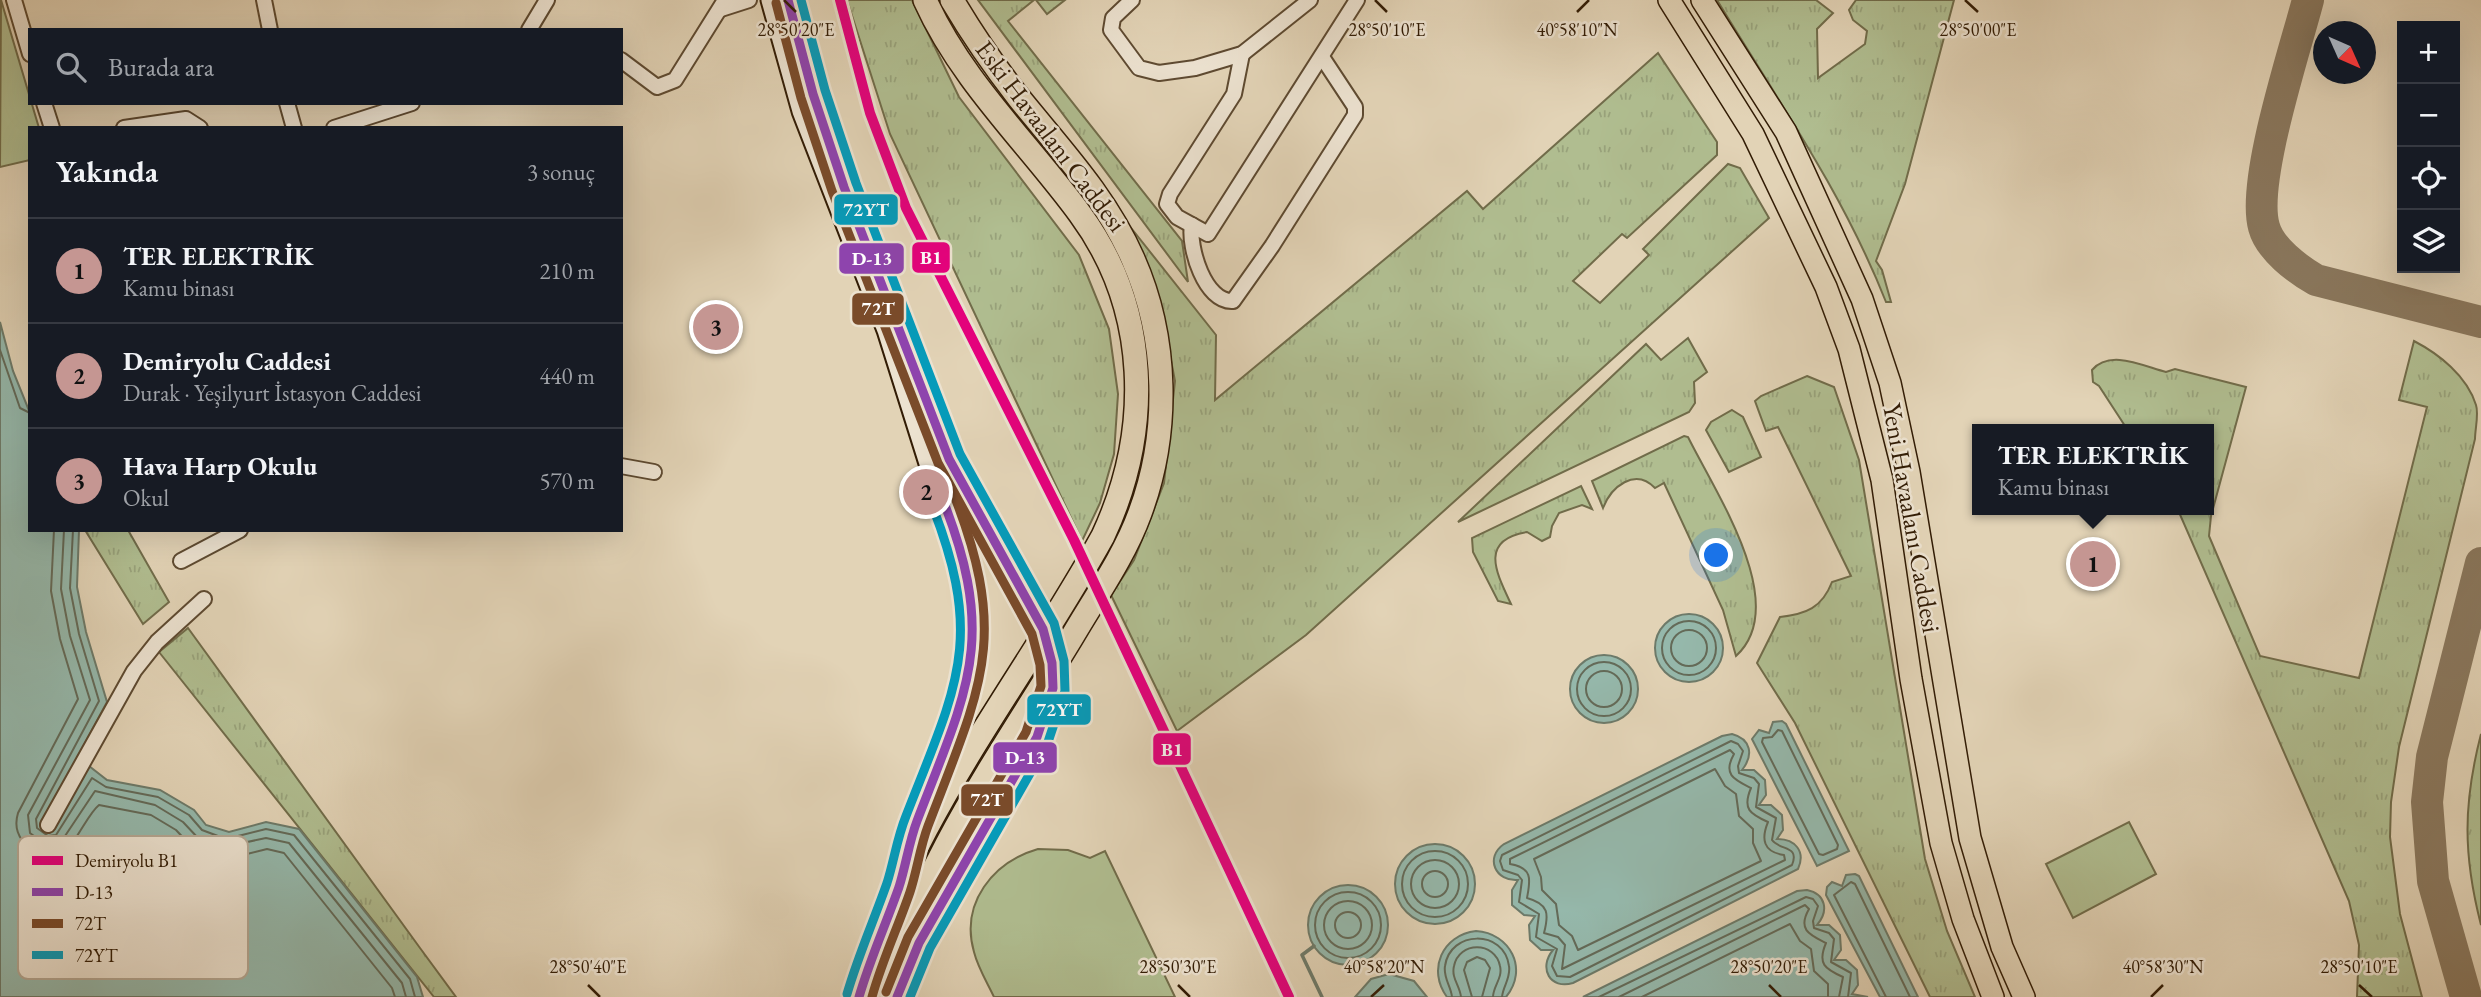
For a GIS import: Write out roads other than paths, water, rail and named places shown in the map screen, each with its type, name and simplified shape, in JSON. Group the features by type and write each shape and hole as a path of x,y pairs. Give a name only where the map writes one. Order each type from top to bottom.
{"highway":[{"name":"Eski Havaalanı Caddesi","path":"859,997 875,945 902,877 942,801 1103,536 1120,499 1136,434 1136,359 1129,323 1121,293 1096,237 1065,194 976,86 925,0"},
{"name":"Eski Havaalanı Caddesi","path":"886,997 900,947 946,846 1125,546 1149,484 1160,425 1161,390 1152,317 1142,280 1119,230 1082,174 977,42 952,0"}],"main road":[{"path":"771,0 802,111 887,330 919,431 961,548 969,583 974,632 970,670 958,722 918,820 902,877"},
{"path":"788,0 844,187 949,459 1043,629 1052,663 1050,703 1037,737 919,943 897,997"},
{"name":"Yeni Havaalanı Caddesi","path":"1669,0 1753,134 1826,287 1849,349 1882,480 1911,679 1944,852 1963,919 1993,997"},
{"name":"Yeni Havaalanı Caddesi","path":"1702,0 1786,132 1862,299 1890,383 1909,472 1972,846 2002,947 2024,997"},
{"path":"1944,852 1972,846"}],"street":[{"path":"14,0 28,47"},
{"path":"264,0 270,28"},
{"path":"530,28 547,0"},
{"path":"623,62 657,87 675,80 723,4 749,0"},
{"path":"1132,0 1114,6 1111,22 1113,35 1139,68 1148,72 1195,68 1242,54 1310,0"},
{"path":"1242,54 1234,94 1170,194 1170,210 1208,234 1357,0"},
{"path":"1192,225 1197,267 1214,294 1233,301 1352,124 1355,107 1322,57"},
{"path":"45,105 51,126"},
{"path":"288,105 293,126"},
{"path":"340,126 406,105"},
{"path":"138,126 186,119 197,126"},
{"path":"623,466 654,472"},
{"path":"181,561 236,532"},
{"path":"48,825 134,671 158,642 204,599"}],"water":[{"path":"0,322 13,371 28,408 28,532 79,532 77,587 86,632 107,702 42,823 51,830 89,766 107,780 160,790 194,810 206,825 229,832 266,822 299,829 417,977 423,997 0,997"},
{"path":"1689,614 1702,617 1713,624 1720,635 1723,648 1720,661 1713,672 1702,679 1689,682 1676,679 1665,672 1658,661 1655,648 1658,635 1665,624 1676,617"},
{"path":"1604,655 1617,658 1628,665 1635,676 1638,689 1635,702 1628,713 1617,720 1604,723 1591,720 1580,713 1573,702 1570,689 1573,676 1580,665 1591,658"},
{"path":"1782,721 1786,724 1849,851 1817,866 1752,739 1759,730 1769,733 1773,722"},
{"path":"1732,734 1743,740 1749,748 1748,759 1742,770 1754,770 1765,780 1766,795 1759,805 1771,805 1782,815 1783,830 1777,839 1789,841 1797,847 1801,857 1798,869 1573,983 1558,983 1553,980 1549,976 1547,964 1553,950 1541,950 1530,940 1529,925 1535,916 1524,915 1512,905 1512,890 1518,880 1504,877 1495,868 1498,850 1504,844 1722,736"},
{"path":"1435,844 1450,847 1463,856 1472,869 1475,884 1472,899 1463,912 1450,921 1435,924 1420,921 1407,912 1398,899 1395,884 1398,869 1407,856 1420,847"},
{"path":"1846,875 1859,876 1918,997 1880,997 1826,895 1827,887 1832,882 1842,886"},
{"path":"1348,885 1363,888 1376,897 1385,910 1388,925 1385,940 1376,953 1363,962 1348,965 1333,962 1320,953 1311,940 1308,925 1311,910 1320,897 1333,888"},
{"path":"1807,890 1818,895 1824,904 1821,920 1817,925 1829,925 1840,935 1841,950 1834,960 1846,960 1857,970 1858,985 1852,994 1868,997 1583,997 1797,891"},
{"path":"1476,931 1498,938 1512,954 1516,975 1506,997 1447,997 1441,987 1438,965 1441,955 1454,939"},
{"path":"1389,974 1414,981 1427,997 1355,997 1371,979"}],"waterway":[{"path":"1314,946 1302,955 1322,997"}],"rail line":[{"name":"B1","path":"840,0 870,113 906,208 1074,540 1289,997"}],"place":[{"name":"Hava Harp Okulu","path":"716,327"},
{"name":"Demiryolu Caddesi","path":"926,492"},
{"name":"TER ELEKTRİK","path":"2093,564"}]}
